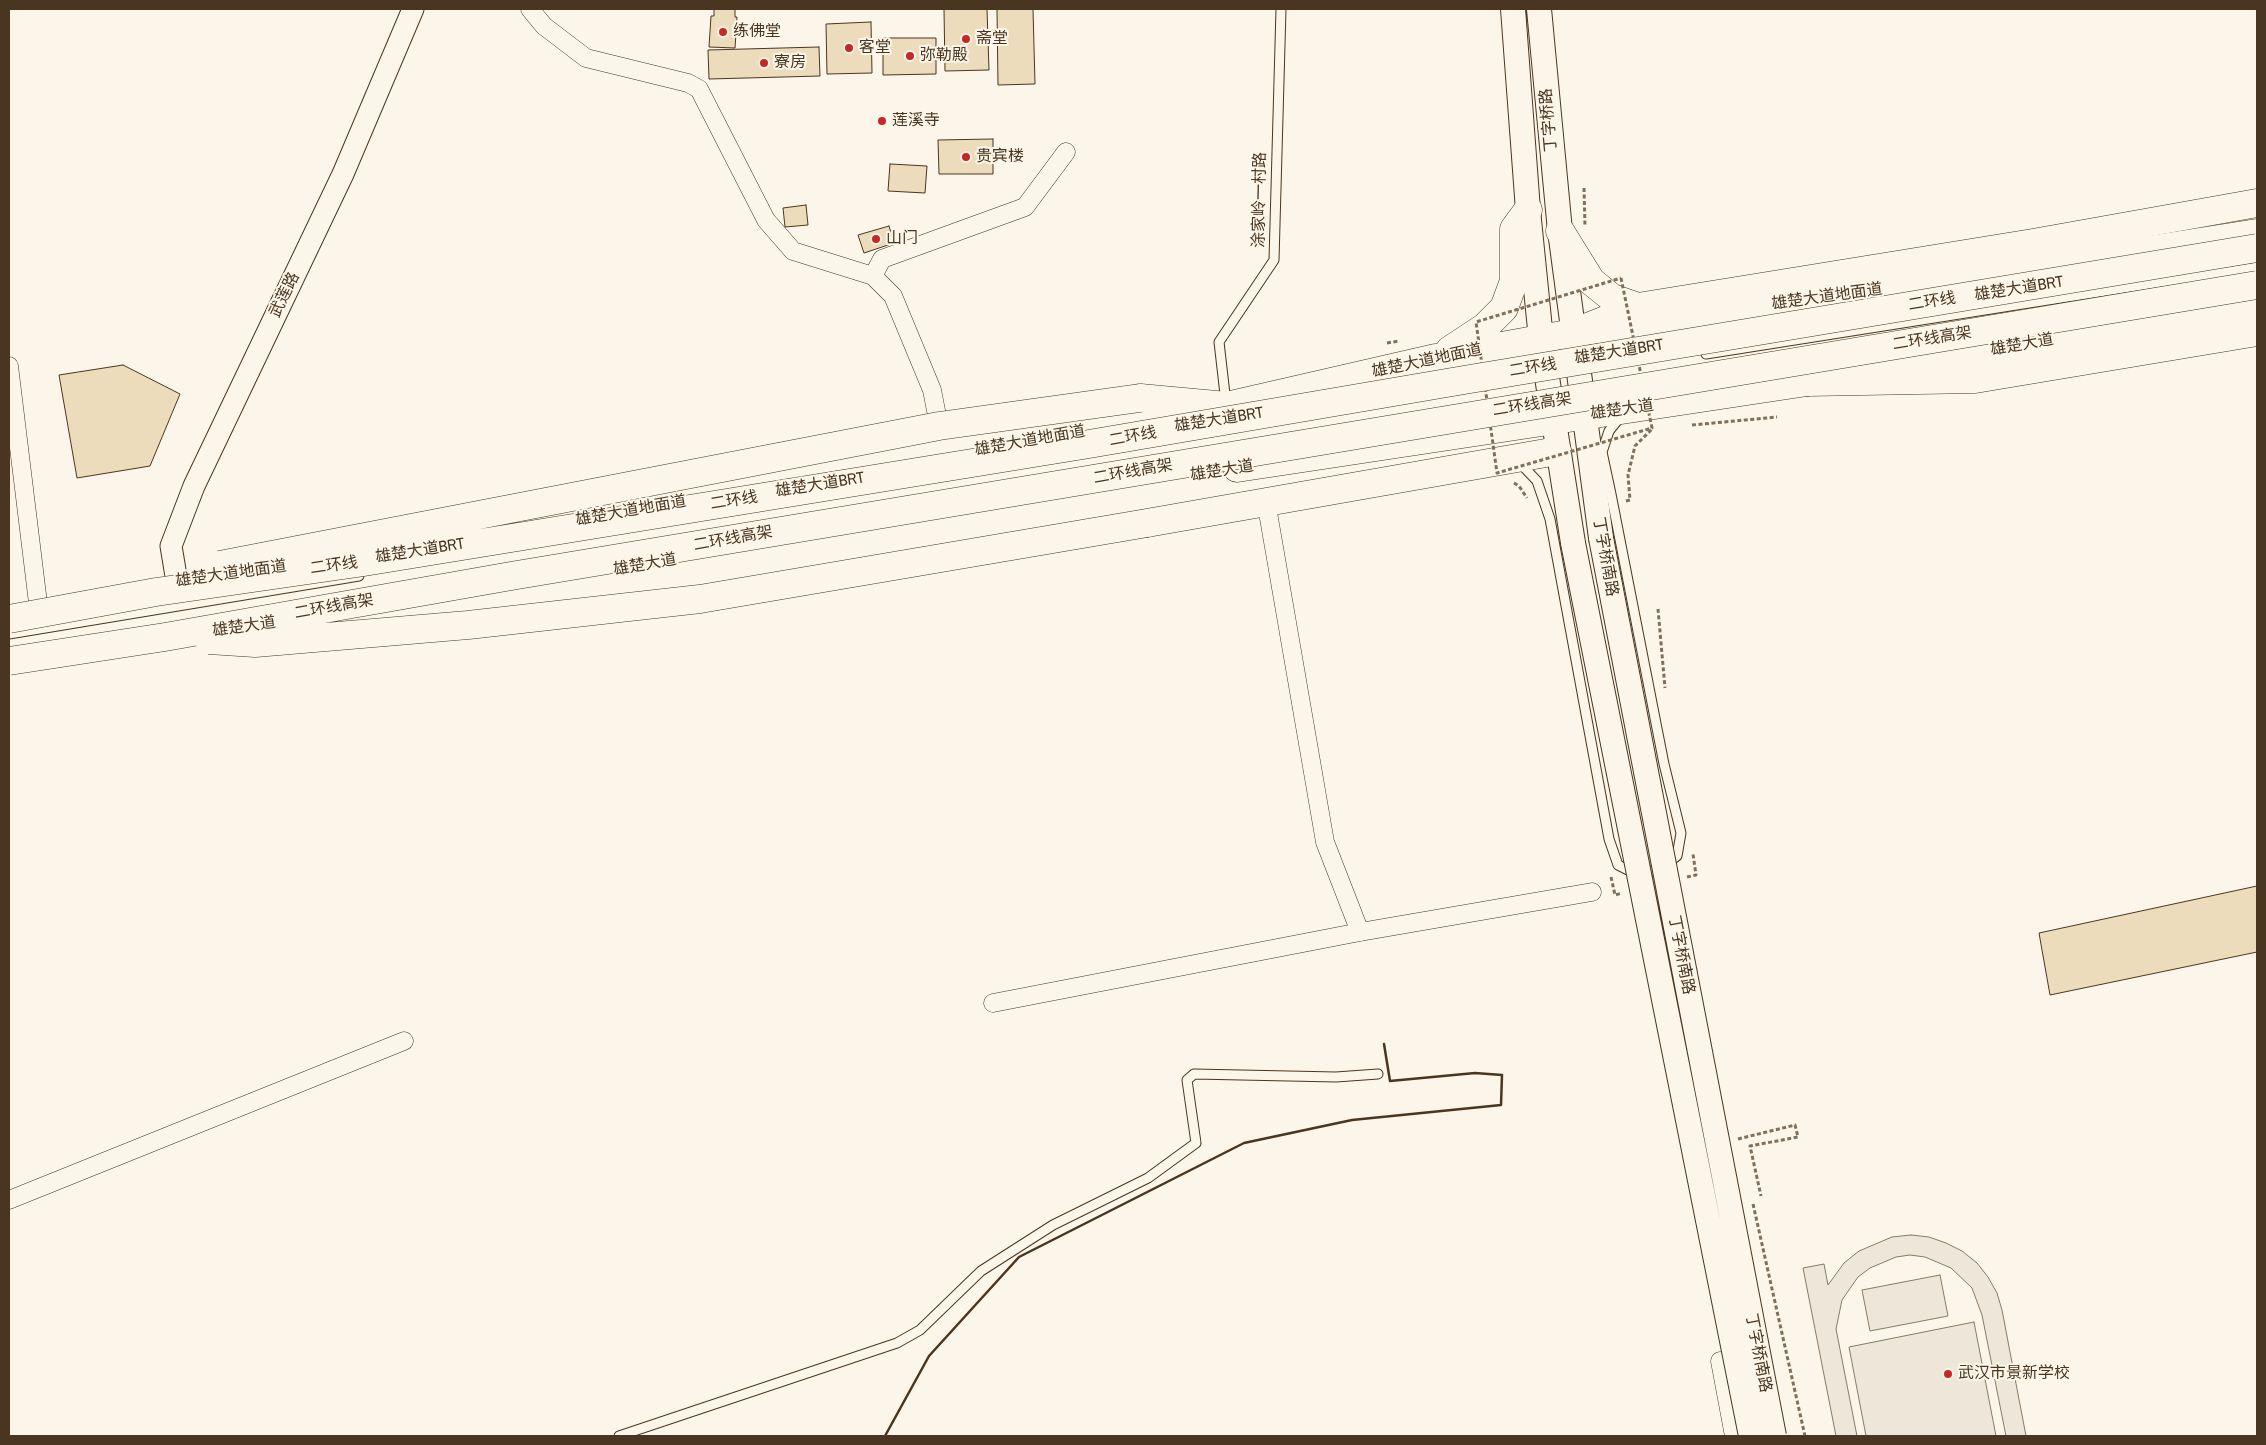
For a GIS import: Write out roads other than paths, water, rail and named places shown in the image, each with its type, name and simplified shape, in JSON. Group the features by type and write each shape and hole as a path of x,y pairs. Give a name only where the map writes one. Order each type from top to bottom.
{"main road":[{"name":"丁字桥路","path":"1513,9 1528,210 1541,339"},
{"name":"丁字桥路","path":"1539,9 1572,232 1573,333"},
{"path":"1573,333 1638,307 2033,243 2257,203"},
{"path":"1436,358 1485,328 1504,308 1514,281 1514,229 1528,210"},
{"path":"1572,232 1584,272 1596,286 1612,298 1638,307"},
{"name":"雄楚大道地面道","path":"9,608 166,587 506,533 1227,406 1436,358 1573,333 1977,277 2257,233"},
{"name":"二环线","path":"9,619 166,587 374,560 1090,444 1454,381 2257,248"},
{"name":"二环线高架","path":"9,660 165,637 550,570 2257,285"},
{"name":"雄楚大道","path":"9,665 184,636 554,582 788,539 1806,382 2257,305"},
{"path":"1806,382 1975,379 2028,372 2257,332"},
{"name":"丁字桥南路","path":"1573,333 1601,538 1774,1436"},
{"name":"丁字桥南路","path":"1541,339 1552,420 1573,543 1751,1436"},
{"path":"166,587 215,566 939,426 1140,398 1227,406"},
{"path":"165,637 255,642 468,625 691,600 1266,501 1507,473 1557,451"}],"street":[{"name":"武莲路","path":"166,587 171,546 194,486 343,174 413,9"},
{"path":"530,9 544,26 586,58 688,83 699,89 766,220 793,251 873,276 893,296 932,390 939,426"},
{"path":"873,276 881,255 1025,207 1066,152"},
{"path":"9,366 38,603"},
{"path":"1266,501 1325,842 1360,932"},
{"path":"993,1004 1360,932 1592,892"},
{"path":"9,1200 404,1041"},
{"path":"1720,1361 1734,1436"}],"lane":[{"name":"涂家岭一村路","path":"1227,406 1219,342 1274,260 1281,9"},
{"name":"雄楚大道BRT","path":"1696,355 2257,267"},
{"path":"1507,473 1537,481 1550,519 1609,840 1618,865 1634,873 1658,870 1678,856 1681,834 1664,764 1602,452 1609,431 1625,410"},
{"path":"1591,473 1611,494"},
{"path":"1550,519 1563,482"},
{"name":"雄楚大道BRT","path":"9,634 372,574"},
{"path":"619,1436 897,1343 920,1330 981,1270 1053,1226 1148,1178 1196,1143 1187,1080 1194,1074 1336,1077 1378,1074"}],"place":[{"name":"练佛堂","path":"723,32"},
{"name":"斋堂","path":"966,39"},
{"name":"客堂","path":"849,48"},
{"name":"弥勒殿","path":"910,56"},
{"name":"寮房","path":"764,63"},
{"name":"莲溪寺","path":"882,121"},
{"name":"贵宾楼","path":"966,157"},
{"name":"山门","path":"876,239"},
{"name":"武汉市景新学校","path":"1948,1374"}]}
